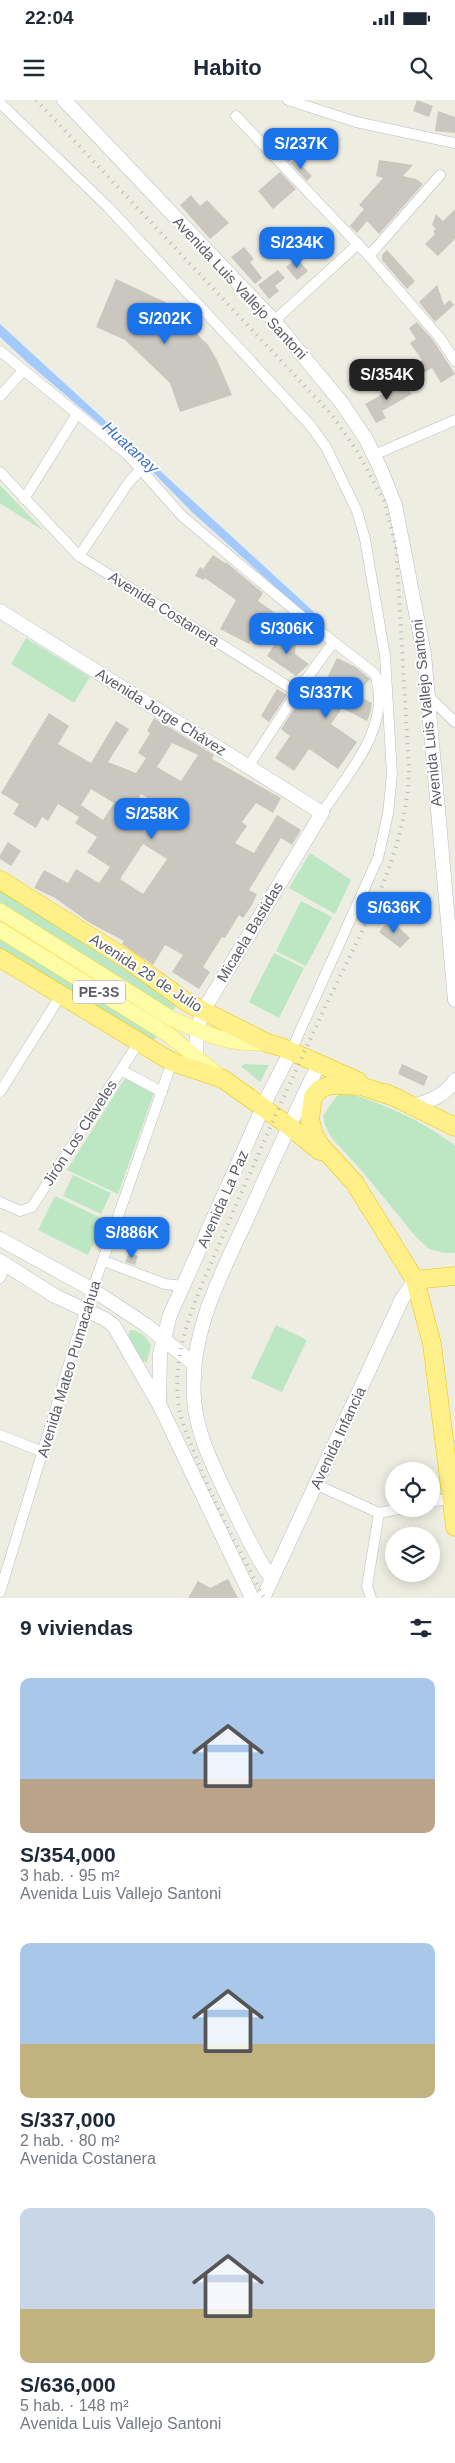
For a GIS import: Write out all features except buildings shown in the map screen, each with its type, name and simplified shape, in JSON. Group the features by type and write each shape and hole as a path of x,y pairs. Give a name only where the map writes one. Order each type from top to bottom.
{"highway":[{"name":"Avenida 28 de Julio","path":"0,880 203,1011 267,1043"},
{"path":"0,958 172,1062 223,1079"},
{"name":"PE-3S","path":"267,1043 291,1051 405,1102 455,1127"},
{"name":"PE-3S","path":"223,1079 289,1126 336,1164 354,1182 416,1280 432,1344 455,1527"},
{"path":"336,1164 320,1145 311,1128 310,1106 316,1092 330,1084 347,1084 361,1086 405,1102"},
{"path":"416,1280 455,1276"}],"main road":[{"name":"Avenida Luis Vallejo Santoni","path":"64,100 274,321 341,402 374,455 395,505 424,654 426,695 454,961 455,1000"},
{"name":"Avenida Jorge Chávez","path":"0,611 322,813"},
{"name":"Micaela Bastidas","path":"196,1057 197,1031 203,1011 322,813"},
{"name":"Avenida 28 de Julio","path":"0,911 172,1019 197,1031 240,1044 267,1043"},
{"name":"PE-3S","path":"0,930 169,1035 223,1079"},
{"name":"Avenida La Paz","path":"252,1598 160,1406 159,1368 163,1338 170,1315 291,1051"},
{"name":"Avenida La Paz","path":"272,1579 264,1569 210,1461 202,1440 194,1401 194,1364 197,1342 210,1299 319,1064"},
{"path":"405,1102 427,1102 445,1093 455,1080"},
{"path":"0,1239 93,1290 140,1321 194,1364"},
{"path":"3,1262 55,1296 110,1322 122,1339 160,1406"},
{"name":"Avenida Infancia","path":"263,1598 402,1299 416,1280"},
{"path":"122,1339 121,1322 128,1318 161,1326 170,1315"}],"street":[{"path":"288,100 356,122 455,143"},
{"path":"0,102 108,207 310,425 326,447 357,511 365,539 385,656 392,774 388,814 378,858 291,1051"},
{"path":"236,116 369,256 440,338 455,361"},
{"path":"369,256 440,175"},
{"path":"274,321 358,244"},
{"path":"0,351 128,455 182,516 374,673 388,700"},
{"path":"0,396 23,371"},
{"path":"24,499 77,414"},
{"path":"374,455 455,420"},
{"path":"79,556 129,482 140,470"},
{"name":"Avenida Costanera","path":"0,472 79,556 297,692"},
{"path":"248,767 297,692 329,648 335,643"},
{"path":"322,813 366,745 377,720 378,686 374,673"},
{"path":"426,695 455,722"},
{"path":"0,1092 61,995"},
{"name":"Jirón Los Claveles","path":"0,1202 13,1209 26,1210 32,1207 139,1042"},
{"name":"Avenida Mateo Pumacahua","path":"0,1592 85,1311 172,1062"},
{"path":"121,1070 162,1092"},
{"path":"104,1261 165,1284 183,1286"},
{"path":"0,1278 3,1262"},
{"path":"0,1435 43,1452"},
{"path":"317,1485 379,1513 385,1512"},
{"path":"440,1500 451,1498"},
{"path":"371,1598 367,1586 379,1513"}],"green space":[{"path":"0,485 44,531 0,503"},
{"path":"26,638 90,677 74,703 11,664"},
{"path":"310,853 351,880 335,914 289,888"},
{"path":"0,888 180,999 171,1013 0,906"},
{"path":"301,901 332,917 306,966 276,951"},
{"path":"0,935 158,1035 151,1044 0,950"},
{"path":"274,953 304,968 279,1018 249,1002"},
{"path":"245,1064 269,1065 260,1082 242,1067"},
{"path":"125,1078 154,1093 118,1194 67,1170"},
{"path":"343,1092 371,1101 417,1121 455,1146 455,1253 444,1253 429,1249 416,1237 362,1171 331,1137 323,1116 336,1097"},
{"path":"73,1175 111,1193 101,1214 63,1196"},
{"path":"55,1196 105,1220 88,1255 38,1230"},
{"path":"276,1325 307,1340 282,1392 251,1378"},
{"path":"130,1330 140,1333 151,1346 147,1362 141,1361 128,1335"}],"water":[{"name":"Huatanay","path":"0,324 314,612 309,617 192,512 135,454 29,364 0,337"}],"railway":[{"path":"36,100 332,415 357,451 384,501 396,546 409,768 400,832 378,895 283,1099 197,1297 183,1337 179,1358 177,1379 178,1401 184,1427 201,1471 264,1598"}]}
